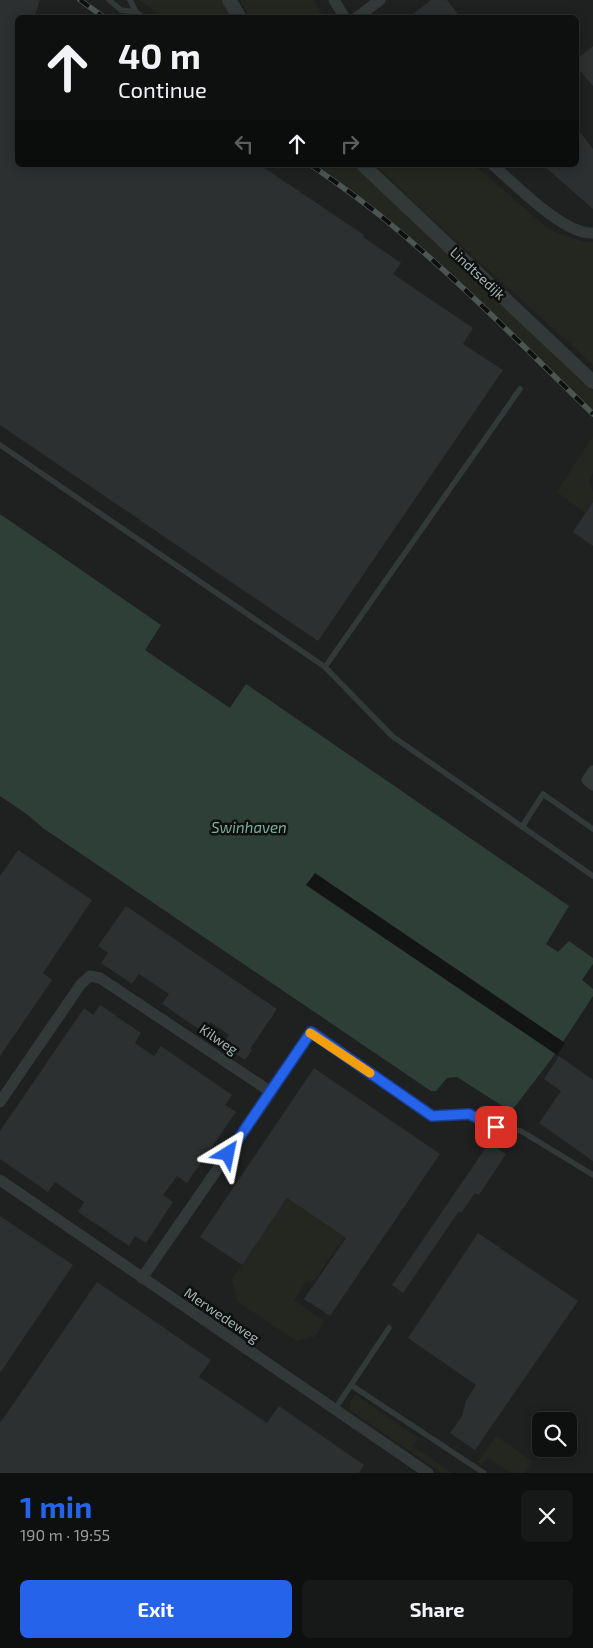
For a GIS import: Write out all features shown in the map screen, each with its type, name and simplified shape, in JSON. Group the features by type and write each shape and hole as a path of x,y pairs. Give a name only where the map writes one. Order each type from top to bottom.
{"street":[{"path":"230,0 238,15"},
{"path":"334,0 343,15"},
{"path":"360,15 380,0"},
{"name":"Lindtsedijk","path":"366,167 593,382"},
{"path":"495,167 558,221 576,230 593,233"},
{"path":"593,771 586,780 593,785"},
{"name":"Kilweg","path":"0,1102 81,984 90,976 100,978 271,1092"},
{"path":"142,1278 271,1092"},
{"name":"Merwedeweg","path":"0,1180 428,1473"}],"lane":[{"path":"109,0 121,10 136,12"},
{"path":"130,0 136,12 140,15"},
{"path":"325,667 520,389"},
{"path":"0,445 325,667 392,736 593,876"},
{"path":"522,826 543,794 593,829"},
{"path":"271,1092 311,1032 432,1116 469,1114 496,1127 521,1131 593,1175"},
{"path":"335,1409 389,1328"},
{"path":"351,1386 484,1473"}],"shaded area":[{"path":"0,0 593,0 593,1473 0,1473"},
{"path":"139,0 225,0 233,15 160,15"},
{"path":"240,0 313,0 323,15 249,15"},
{"path":"320,167 355,167 593,391 593,410 506,324 439,262 367,202"},
{"path":"378,167 476,167 550,230 583,242 593,242 593,366 578,351 419,207"},
{"path":"593,436 593,472 589,481 593,492 593,506 591,504 585,513 557,492"},
{"path":"287,1198 344,1237 312,1284 307,1281 294,1300 325,1322 314,1337 296,1341 237,1301 232,1279"},
{"path":"356,1395 418,1438 413,1446 452,1473 442,1473 350,1410 350,1402"},
{"path":"496,1436 532,1461 524,1473 511,1473 488,1458 480,1465 478,1462"}],"water":[{"name":"Swinhaven","path":"0,514 161,625 145,650 230,708 246,684 569,906 546,944 558,952 569,941 593,958 593,964 582,980 593,989 593,996 553,1057 513,1109 507,1109 457,1077 447,1078 436,1091 431,1091 43,828 0,796"}],"pier":[{"path":"315,873 565,1043 557,1055 306,885"}],"building":[{"path":"0,0 40,0 35,15 15,15 15,167 263,167 364,235 363,237 401,263 393,274 473,328 463,344 503,370 318,641 0,425"},
{"path":"431,0 447,0 459,15 412,15"},
{"path":"593,46 593,86 579,70 579,58"},
{"path":"579,131 593,149 593,209 545,167 579,167"},
{"path":"593,502 593,546 573,532"},
{"path":"18,850 92,900 43,973 52,980 0,1056 0,876"},
{"path":"126,906 277,1009 250,1049 252,1050 245,1060 222,1045 229,1035 210,1022 203,1032 162,1004 169,994 139,974 132,984 101,963 108,953 98,946"},
{"path":"100,1005 141,1033 135,1043 154,1056 161,1046 232,1095 225,1105 236,1112 187,1183 177,1176 163,1195 173,1202 146,1243 135,1236 129,1246 78,1212 84,1202 55,1182 48,1192 0,1159 0,1131 84,1008 93,1015"},
{"path":"559,1056 593,1080 593,1161 539,1123 561,1091 544,1079"},
{"path":"314,1068 440,1154 330,1316 304,1299 346,1238 287,1198 242,1265 200,1237"},
{"path":"489,1143 506,1154 479,1195 475,1193 461,1213 459,1211 403,1293 392,1285"},
{"path":"0,1216 73,1265 0,1373"},
{"path":"478,1233 578,1301 475,1450 450,1433 462,1416 466,1401 476,1385 408,1338"},
{"path":"97,1282 211,1360 199,1377 267,1423 279,1406 364,1465 359,1473 0,1473 0,1423"}],"railway":[{"path":"80,0 101,15"},
{"path":"314,167 369,207 441,268 593,414"}],"slow traffic":[{"path":"310,1033 370,1073"}],"route":[{"path":"228,1154 311,1032 432,1116 469,1114 496,1127"}]}
